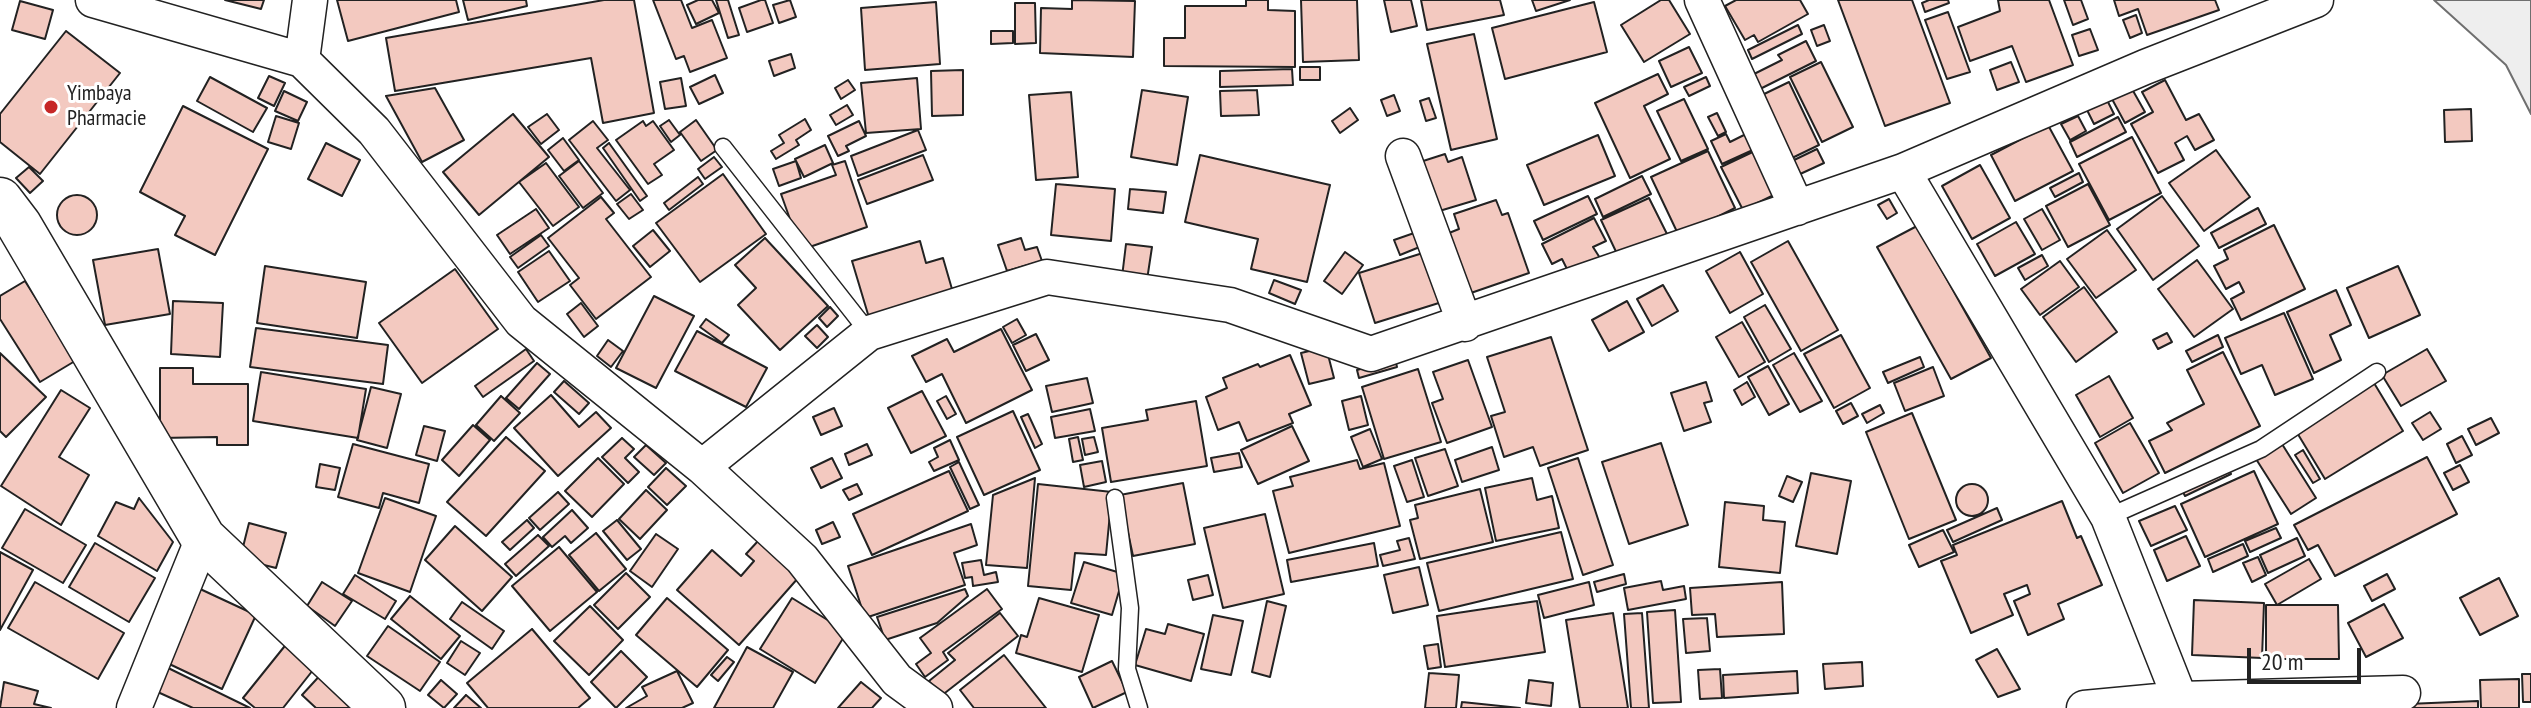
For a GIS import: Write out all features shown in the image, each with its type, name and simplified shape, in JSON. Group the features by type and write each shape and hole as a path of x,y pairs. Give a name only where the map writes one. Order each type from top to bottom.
{"street":[{"path":"93,0 302,60 374,131 521,321 702,467 802,559 897,680 935,708"},
{"path":"302,60 310,0"},
{"path":"1702,0 1797,208"},
{"path":"702,467 869,333 1047,277 1230,305 1371,354 1903,171 2145,67 2316,0"},
{"path":"1403,156 1465,324"},
{"path":"1903,171 2108,517 2180,699"},
{"path":"6,223 203,538 383,708"},
{"path":"134,708 203,538"},
{"path":"2084,708 2180,699 2403,693"}],"lane":[{"path":"723,147 869,333"},
{"path":"2108,517 2261,449 2377,372"},
{"path":"1115,498 1130,608 1127,669 1139,708"}],"shaded area":[{"path":"2434,0 2531,0 2531,114 2506,65"}],"building":[{"path":"225,0 264,0 261,9"},
{"path":"337,0 456,0 459,12 348,41"},
{"path":"463,0 526,0 527,6 468,20"},
{"path":"604,0 634,0 654,113 603,123 591,58 395,91 386,38"},
{"path":"653,0 681,0 692,28 712,20 727,58 690,72 684,56 676,59"},
{"path":"698,0 712,0 719,13 696,24 687,5"},
{"path":"716,0 728,0 739,35 728,38"},
{"path":"765,0 773,23 747,32 739,8"},
{"path":"790,0 796,17 779,23 773,5"},
{"path":"1072,0 1135,1 1133,57 1040,53 1041,8 1072,9"},
{"path":"1246,0 1268,0 1268,10 1295,11 1295,67 1164,66 1164,38 1185,38 1185,6 1246,6"},
{"path":"1301,0 1357,0 1359,60 1303,62"},
{"path":"1384,0 1411,0 1417,26 1391,32"},
{"path":"1421,0 1500,0 1504,15 1427,30"},
{"path":"1532,0 1570,0 1536,11"},
{"path":"1661,0 1669,0 1690,34 1644,62 1621,25"},
{"path":"1736,0 1800,0 1808,14 1758,42 1754,35 1745,40 1725,6"},
{"path":"1838,0 1912,0 1950,103 1885,126"},
{"path":"1948,0 1949,3 1925,12 1922,3"},
{"path":"1998,0 2049,0 2073,65 2026,82 2012,46 1970,61 1958,27 2000,11"},
{"path":"2064,0 2081,0 2088,19 2073,25"},
{"path":"2114,0 2215,0 2219,10 2147,35 2138,9 2119,16"},
{"path":"20,1 53,10 45,39 12,30"},
{"path":"936,2 940,64 865,70 861,8"},
{"path":"1594,2 1607,52 1505,79 1492,28"},
{"path":"1015,3 1035,3 1036,43 1015,44"},
{"path":"1948,12 1970,72 1947,79 1925,20"},
{"path":"2136,15 2142,33 2130,38 2123,20"},
{"path":"1798,25 1802,34 1752,59 1748,50"},
{"path":"1824,25 1830,41 1817,46 1811,30"},
{"path":"2090,29 2098,50 2079,56 2072,35"},
{"path":"66,31 120,73 40,174 0,142 0,114"},
{"path":"991,31 1013,31 1013,43 991,44"},
{"path":"1474,34 1497,139 1451,150 1427,44"},
{"path":"1806,41 1816,61 1756,91 1748,77 1782,60 1778,55"},
{"path":"1689,47 1702,73 1671,87 1659,61"},
{"path":"791,54 795,68 774,76 769,61"},
{"path":"1821,62 1853,127 1822,142 1790,77"},
{"path":"2011,62 2019,82 1997,90 1990,70"},
{"path":"1300,67 1320,67 1320,80 1300,80"},
{"path":"1292,69 1293,85 1220,87 1220,71"},
{"path":"963,70 963,115 932,116 931,71"},
{"path":"1658,74 1668,94 1644,106 1670,159 1630,178 1595,103"},
{"path":"715,75 723,93 699,104 690,87"},
{"path":"269,76 285,83 274,106 258,98"},
{"path":"210,77 267,108 253,132 197,101"},
{"path":"1706,77 1710,86 1689,96 1684,87"},
{"path":"681,78 686,106 665,109 660,82"},
{"path":"917,78 921,129 866,133 861,83"},
{"path":"848,80 855,90 841,99 835,88"},
{"path":"2165,80 2186,120 2199,114 2214,140 2195,150 2187,136 2175,143 2184,160 2158,173 2131,124 2153,112 2142,92"},
{"path":"1789,82 1819,145 1790,159 1760,96"},
{"path":"435,88 464,140 422,162 386,96"},
{"path":"2132,89 2145,112 2125,123 2112,99"},
{"path":"1142,90 1188,97 1177,165 1131,157"},
{"path":"1257,90 1259,115 1221,116 1220,91"},
{"path":"284,91 307,102 298,121 275,111"},
{"path":"1071,92 1078,177 1036,180 1029,95"},
{"path":"1394,95 1400,111 1387,116 1381,100"},
{"path":"1429,98 1436,118 1426,121 1420,101"},
{"path":"1684,99 1708,149 1681,161 1657,111"},
{"path":"2107,100 2114,114 2094,124 2087,110"},
{"path":"847,105 853,115 836,125 830,115"},
{"path":"183,106 268,149 215,255 175,235 185,216 140,192"},
{"path":"1350,108 1358,120 1340,133 1332,121"},
{"path":"2471,109 2472,141 2445,142 2444,110"},
{"path":"1717,113 1726,132 1718,136 1708,117"},
{"path":"513,114 549,157 479,215 443,172"},
{"path":"547,114 559,130 541,144 528,127"},
{"path":"276,116 299,123 291,149 268,142"},
{"path":"2078,116 2086,131 2070,140 2061,124"},
{"path":"2118,117 2126,132 2077,157 2070,142"},
{"path":"805,119 811,130 796,140 799,145 776,159 771,151 784,143 779,135"},
{"path":"669,120 680,135 671,142 660,126"},
{"path":"696,120 717,150 701,161 680,132"},
{"path":"593,121 608,140 597,148 630,190 616,201 569,140"},
{"path":"643,121 646,126 653,121 674,150 654,164 662,175 648,184 616,140"},
{"path":"859,121 866,136 846,146 849,151 838,156 828,136"},
{"path":"2048,125 2073,171 2015,201 1991,155"},
{"path":"918,130 926,150 858,176 851,156"},
{"path":"1748,133 1755,149 1722,164 1711,141 1726,134 1730,142"},
{"path":"1598,135 1615,176 1544,205 1527,165"},
{"path":"2132,137 2161,193 2109,220 2079,164"},
{"path":"563,138 579,160 564,171 548,150"},
{"path":"326,143 360,160 342,196 308,179"},
{"path":"609,143 647,196 640,201 603,148"},
{"path":"825,145 833,163 804,177 795,159"},
{"path":"1759,149 1780,192 1743,210 1721,167"},
{"path":"1817,149 1824,163 1798,175 1792,161"},
{"path":"2216,150 2250,197 2204,231 2169,183"},
{"path":"1708,151 1735,208 1679,236 1651,177"},
{"path":"1445,154 1448,162 1462,157 1476,200 1436,212 1420,162"},
{"path":"923,155 933,180 867,204 858,180"},
{"path":"1200,155 1330,185 1307,282 1251,269 1258,239 1185,222"},
{"path":"714,157 722,167 705,179 698,169"},
{"path":"579,161 603,193 583,208 559,176"},
{"path":"796,161 801,178 779,186 773,169"},
{"path":"845,161 867,227 801,250 781,194 836,175 832,165"},
{"path":"546,163 579,207 553,226 519,182"},
{"path":"1980,165 2010,218 1972,239 1942,186"},
{"path":"29,167 43,181 30,193 16,178"},
{"path":"2079,173 2083,182 2055,197 2050,188"},
{"path":"723,174 766,234 700,282 656,223"},
{"path":"1642,176 1651,194 1603,217 1595,199"},
{"path":"698,177 703,184 669,210 664,203"},
{"path":"1056,184 1115,189 1111,241 1051,235"},
{"path":"2088,184 2110,225 2068,247 2046,206"},
{"path":"1130,189 1166,192 1163,213 1128,209"},
{"path":"631,194 643,210 629,219 617,204"},
{"path":"77,195 91,201 97,215 91,229 77,235 63,229 57,215 63,201"},
{"path":"1588,196 1597,214 1543,240 1534,221"},
{"path":"2162,196 2199,246 2153,280 2117,229"},
{"path":"601,197 614,213 606,219 651,277 596,319 570,285 579,278 548,238"},
{"path":"1649,198 1668,236 1619,258 1601,220"},
{"path":"1889,199 1897,213 1887,219 1878,205"},
{"path":"1496,200 1502,215 1508,213 1529,273 1465,295 1444,235 1459,229 1454,214"},
{"path":"2258,208 2266,224 2219,248 2211,233"},
{"path":"536,209 549,228 510,254 497,235"},
{"path":"2042,209 2060,240 2042,250 2024,219"},
{"path":"1594,218 1606,241 1593,247 1600,258 1569,273 1562,259 1552,264 1542,244"},
{"path":"2016,222 2035,254 1995,276 1977,244"},
{"path":"2274,225 2305,289 2241,320 2231,299 2244,292 2239,282 2226,289 2214,266 2228,259 2224,250"},
{"path":"1917,226 1991,358 1951,379 1877,247"},
{"path":"653,230 670,251 650,267 633,246"},
{"path":"2107,230 2136,270 2096,298 2067,259"},
{"path":"1417,232 1422,246 1400,255 1394,240"},
{"path":"541,235 549,246 518,268 510,257"},
{"path":"765,238 828,306 780,350 738,305 756,288 735,265"},
{"path":"1021,238 1025,250 1037,247 1042,261 1007,271 998,245"},
{"path":"920,241 926,263 943,258 954,296 870,321 852,261"},
{"path":"1788,241 1838,330 1801,351 1751,262"},
{"path":"1126,244 1152,247 1147,280 1122,277"},
{"path":"158,249 170,314 105,325 93,260"},
{"path":"549,251 570,281 538,302 518,272"},
{"path":"1345,252 1363,265 1342,294 1324,281"},
{"path":"1426,252 1442,302 1375,323 1359,273"},
{"path":"1740,252 1763,294 1730,313 1706,271"},
{"path":"2042,255 2048,266 2025,280 2018,268"},
{"path":"2197,260 2233,309 2194,337 2158,289"},
{"path":"2060,261 2079,287 2040,315 2021,289"},
{"path":"265,266 366,282 357,338 257,323"},
{"path":"2398,266 2420,315 2369,338 2347,288"},
{"path":"455,269 498,329 422,383 379,323"},
{"path":"1274,280 1301,290 1295,304 1269,293"},
{"path":"25,281 75,361 40,382 0,319 0,296"},
{"path":"1663,285 1678,311 1652,326 1637,299"},
{"path":"2084,287 2117,332 2076,362 2043,317"},
{"path":"2336,290 2351,325 2330,335 2341,360 2314,373 2287,312"},
{"path":"654,296 694,316 656,388 616,368"},
{"path":"173,301 223,303 220,357 171,354"},
{"path":"1627,301 1644,332 1609,351 1592,320"},
{"path":"581,303 598,326 584,337 567,314"},
{"path":"1765,305 1791,349 1769,362 1744,317"},
{"path":"830,307 838,316 827,327 819,318"},
{"path":"2284,313 2313,379 2275,395 2262,365 2241,374 2225,338"},
{"path":"706,319 729,335 722,343 700,327"},
{"path":"1017,319 1026,335 1012,343 1003,327"},
{"path":"1742,322 1765,362 1739,377 1716,337"},
{"path":"817,325 828,337 817,348 805,336"},
{"path":"256,328 388,345 383,384 250,367"},
{"path":"1001,329 1032,390 966,423 942,374 926,382 912,356 947,339 954,352"},
{"path":"697,331 767,368 746,407 675,371"},
{"path":"2167,333 2172,342 2158,349 2153,340"},
{"path":"1036,334 1049,360 1026,371 1013,345"},
{"path":"1841,335 1870,388 1834,408 1804,354"},
{"path":"2218,335 2223,347 2192,362 2186,351"},
{"path":"1551,337 1588,450 1540,466 1533,447 1504,457 1491,416 1505,412 1487,357"},
{"path":"608,340 623,351 611,367 597,356"},
{"path":"1326,347 1334,378 1309,384 1301,353"},
{"path":"526,349 534,361 483,397 475,386"},
{"path":"2427,349 2446,381 2401,406 2382,375"},
{"path":"2223,352 2260,426 2165,473 2149,441 2172,430 2167,423 2204,404 2187,370"},
{"path":"0,353 46,397 6,437 0,431"},
{"path":"1794,353 1822,401 1800,412 1773,365"},
{"path":"1290,355 1311,405 1289,414 1293,423 1247,441 1239,422 1218,430 1206,397 1227,388 1223,378"},
{"path":"1920,357 1924,367 1888,383 1883,372"},
{"path":"1395,359 1397,367 1359,378 1357,370"},
{"path":"1468,360 1492,427 1447,443 1432,403 1443,399 1433,372"},
{"path":"537,363 550,374 519,409 506,398"},
{"path":"1768,366 1789,404 1769,415 1748,377"},
{"path":"1933,367 1944,396 1905,411 1894,383"},
{"path":"160,368 193,368 193,384 248,384 248,445 217,445 217,437 160,438"},
{"path":"1418,369 1441,442 1384,459 1362,387"},
{"path":"261,372 366,389 358,438 253,421"},
{"path":"2109,376 2133,418 2100,437 2076,395"},
{"path":"1087,378 1093,403 1052,412 1046,386"},
{"path":"564,381 589,403 579,414 554,392"},
{"path":"1706,382 1712,401 1704,403 1711,422 1684,431 1671,393"},
{"path":"1747,382 1755,397 1742,405 1734,390"},
{"path":"2374,383 2403,431 2325,479 2296,431"},
{"path":"371,387 401,394 387,448 357,440"},
{"path":"61,390 90,408 59,457 89,475 61,525 1,486"},
{"path":"922,391 946,436 911,453 888,408"},
{"path":"551,395 579,427 596,412 611,428 558,476 514,428"},
{"path":"501,396 520,413 494,441 476,425"},
{"path":"946,396 956,414 947,419 937,401"},
{"path":"1361,396 1368,425 1349,430 1342,401"},
{"path":"1196,401 1207,466 1111,482 1102,428 1148,420 1146,410"},
{"path":"1851,403 1858,416 1843,424 1836,411"},
{"path":"1880,405 1884,413 1867,423 1862,414"},
{"path":"834,408 842,426 821,435 813,417"},
{"path":"1090,409 1095,431 1055,438 1051,417"},
{"path":"1013,411 1040,470 984,495 957,437"},
{"path":"2430,412 2441,429 2423,440 2412,423"},
{"path":"1912,413 1956,520 1909,539 1866,432"},
{"path":"1028,414 1042,444 1035,448 1021,417"},
{"path":"2491,418 2499,433 2476,445 2468,429"},
{"path":"2130,423 2159,473 2123,493 2095,443"},
{"path":"473,425 490,440 459,476 442,460"},
{"path":"424,426 445,431 437,461 416,455"},
{"path":"1292,426 1309,461 1258,484 1241,450"},
{"path":"1370,429 1382,459 1363,467 1351,437"},
{"path":"2462,436 2472,455 2456,463 2447,444"},
{"path":"506,437 545,471 486,536 447,502"},
{"path":"1078,437 1083,460 1073,462 1069,439"},
{"path":"1094,437 1098,452 1085,455 1082,439"},
{"path":"622,438 634,449 625,458 639,472 628,483 602,457"},
{"path":"950,440 959,460 934,471 929,462 938,457 934,448"},
{"path":"1661,443 1688,525 1629,544 1602,462"},
{"path":"353,444 429,464 419,503 383,493 379,508 338,497"},
{"path":"867,444 872,455 849,465 845,454"},
{"path":"2282,444 2316,498 2291,514 2256,459"},
{"path":"646,445 666,463 654,475 634,457"},
{"path":"1492,447 1499,470 1462,482 1455,460"},
{"path":"1445,449 1458,486 1428,496 1415,458"},
{"path":"2303,450 2320,479 2313,483 2295,455"},
{"path":"1239,453 1242,467 1214,472 1211,458"},
{"path":"2427,457 2457,514 2335,576 2318,545 2308,550 2294,525"},
{"path":"598,458 624,484 592,517 565,491"},
{"path":"832,458 842,478 821,488 811,468"},
{"path":"1578,458 1613,565 1583,575 1548,468"},
{"path":"1357,460 1360,469 1384,463 1400,526 1289,553 1273,491 1293,486 1290,477"},
{"path":"1412,460 1424,497 1407,502 1394,466"},
{"path":"1102,461 1106,482 1084,487 1080,465"},
{"path":"959,462 979,505 970,509 950,467"},
{"path":"320,464 340,468 335,490 316,487"},
{"path":"2460,465 2469,482 2453,490 2444,473"},
{"path":"2227,466 2231,474 2185,496 2181,488"},
{"path":"666,468 686,486 667,505 648,487"},
{"path":"949,471 968,511 872,555 853,514"},
{"path":"2254,471 2278,524 2205,557 2181,504"},
{"path":"1811,473 1851,481 1837,554 1796,546"},
{"path":"1787,476 1802,482 1793,502 1779,496"},
{"path":"1035,478 1027,568 986,565 993,495"},
{"path":"1532,478 1537,500 1552,496 1559,528 1496,541 1485,488"},
{"path":"1183,483 1195,544 1133,556 1120,495"},
{"path":"857,484 862,494 849,500 843,490"},
{"path":"1038,484 1112,492 1106,555 1075,553 1071,590 1028,586"},
{"path":"1972,484 1983,489 1988,500 1983,511 1972,516 1961,511 1956,500 1961,489"},
{"path":"1480,489 1493,542 1420,559 1410,520 1418,518 1415,505"},
{"path":"646,490 667,510 640,539 619,519"},
{"path":"558,492 569,504 540,530 529,518"},
{"path":"139,498 173,542 157,571 98,536 116,502 134,509"},
{"path":"385,498 436,516 410,592 358,573"},
{"path":"2062,501 2102,585 2058,604 2064,619 2028,635 2014,601 2030,594 2027,585 2004,594 2013,615 1971,633 1941,561 1957,555 1953,545"},
{"path":"1725,502 1764,506 1763,520 1785,522 1780,573 1719,567"},
{"path":"2175,506 2187,530 2151,546 2139,521"},
{"path":"1997,508 2002,520 1953,542 1947,530"},
{"path":"25,509 86,545 63,583 2,548"},
{"path":"572,510 588,528 571,543 565,536 552,547 543,537"},
{"path":"1265,514 1284,594 1223,608 1204,528"},
{"path":"527,520 534,528 510,550 502,542"},
{"path":"617,520 641,549 627,560 603,531"},
{"path":"833,522 840,537 822,544 816,530"},
{"path":"249,523 286,533 276,568 240,559"},
{"path":"971,524 977,545 954,553 965,585 865,618 848,566"},
{"path":"455,526 512,577 482,611 425,560"},
{"path":"2276,528 2281,538 2250,552 2245,541"},
{"path":"1943,530 1954,552 1919,567 1909,545"},
{"path":"1561,532 1573,579 1439,611 1427,563"},
{"path":"596,533 626,569 599,591 569,555"},
{"path":"656,534 678,549 652,587 630,571"},
{"path":"538,535 549,546 516,576 505,564"},
{"path":"2186,536 2200,566 2167,581 2154,550"},
{"path":"1409,538 1415,559 1383,566 1380,555 1400,550 1397,541"},
{"path":"2297,538 2305,556 2268,573 2260,555"},
{"path":"758,541 799,577 739,645 677,590 712,550 741,576 754,561 746,554"},
{"path":"95,543 155,578 129,622 69,587"},
{"path":"1374,543 1378,566 1291,582 1287,560"},
{"path":"2243,544 2248,556 2213,572 2208,559"},
{"path":"559,547 597,592 550,631 512,586"},
{"path":"0,552 33,570 0,630"},
{"path":"2258,557 2266,575 2252,582 2243,563"},
{"path":"2309,559 2321,579 2277,605 2265,584"},
{"path":"981,560 984,575 996,572 998,582 973,586 972,577 965,578 962,563"},
{"path":"1084,562 1124,574 1112,615 1071,603"},
{"path":"1419,567 1428,605 1393,613 1384,575"},
{"path":"626,573 650,597 618,629 594,605"},
{"path":"1624,574 1626,584 1597,592 1594,582"},
{"path":"2387,574 2395,589 2372,601 2364,586"},
{"path":"355,575 396,601 385,619 343,594"},
{"path":"1208,575 1213,595 1193,600 1188,580"},
{"path":"2499,578 2518,616 2480,635 2460,598"},
{"path":"1661,581 1663,590 1684,586 1686,599 1628,610 1624,588"},
{"path":"35,582 124,633 98,679 8,628"},
{"path":"322,582 352,601 335,626 307,606"},
{"path":"1589,582 1594,605 1544,618 1538,595"},
{"path":"1782,582 1784,634 1717,637 1715,614 1692,615 1690,588"},
{"path":"198,588 256,615 222,689 163,661"},
{"path":"965,589 968,596 937,623 885,640 877,617"},
{"path":"987,589 1002,609 943,652 948,660 925,677 916,664 931,653 920,638"},
{"path":"410,596 460,636 441,659 391,619"},
{"path":"667,598 728,650 697,687 636,635"},
{"path":"792,598 847,632 815,683 760,649"},
{"path":"1039,598 1099,615 1082,672 1016,653 1021,635 1027,637"},
{"path":"2194,600 2264,603 2262,658 2192,655"},
{"path":"1267,601 1286,606 1270,677 1252,672"},
{"path":"1537,601 1545,652 1445,667 1437,616"},
{"path":"462,602 504,631 492,649 450,619"},
{"path":"2384,604 2403,638 2366,657 2348,623"},
{"path":"2266,605 2338,605 2339,659 2266,659"},
{"path":"590,606 623,640 589,675 554,641"},
{"path":"1675,610 1681,702 1653,703 1647,612"},
{"path":"1000,613 1018,636 941,696 929,681 955,660 948,653"},
{"path":"1613,613 1628,708 1580,708 1566,620"},
{"path":"1642,613 1649,708 1631,708 1624,614"},
{"path":"1213,615 1243,621 1231,675 1201,669"},
{"path":"1707,618 1710,651 1686,653 1683,619"},
{"path":"1168,624 1204,634 1191,681 1135,665 1146,629 1165,634"},
{"path":"388,626 440,662 420,691 367,656"},
{"path":"532,629 590,698 578,708 488,708 467,683"},
{"path":"461,641 480,653 465,675 447,663"},
{"path":"288,642 317,665 283,708 255,708 243,698"},
{"path":"1438,644 1441,667 1428,669 1424,646"},
{"path":"747,647 793,672 773,708 714,708"},
{"path":"1997,649 2020,689 1998,697 1976,660"},
{"path":"621,651 647,677 616,708 591,682"},
{"path":"1004,655 1046,708 974,708 960,690"},
{"path":"727,657 734,662 718,681 711,675"},
{"path":"1112,661 1127,692 1093,708 1079,677"},
{"path":"1862,662 1863,686 1825,689 1823,664"},
{"path":"162,665 250,708 193,708 151,689"},
{"path":"1720,669 1722,698 1700,699 1698,670"},
{"path":"324,671 358,708 316,708 302,695"},
{"path":"677,671 693,703 682,708 626,708 647,696 642,687"},
{"path":"1797,671 1798,693 1724,698 1723,675"},
{"path":"1429,673 1459,675 1456,708 1425,708"},
{"path":"2522,674 2531,674 2531,702 2523,702"},
{"path":"2519,679 2519,708 2481,708 2480,680"},
{"path":"441,680 457,694 444,708 428,695"},
{"path":"1529,680 1553,683 1551,706 1526,703"},
{"path":"4,682 38,691 34,704 51,708 0,708"},
{"path":"861,682 881,698 872,708 838,708"},
{"path":"466,695 481,708 454,708"},
{"path":"2478,701 2478,708 2361,708 2361,706"},
{"path":"1462,702 1520,708 1461,708"}],"place":[{"name":"Yimbaya Pharmacie","path":"51,107"}]}
